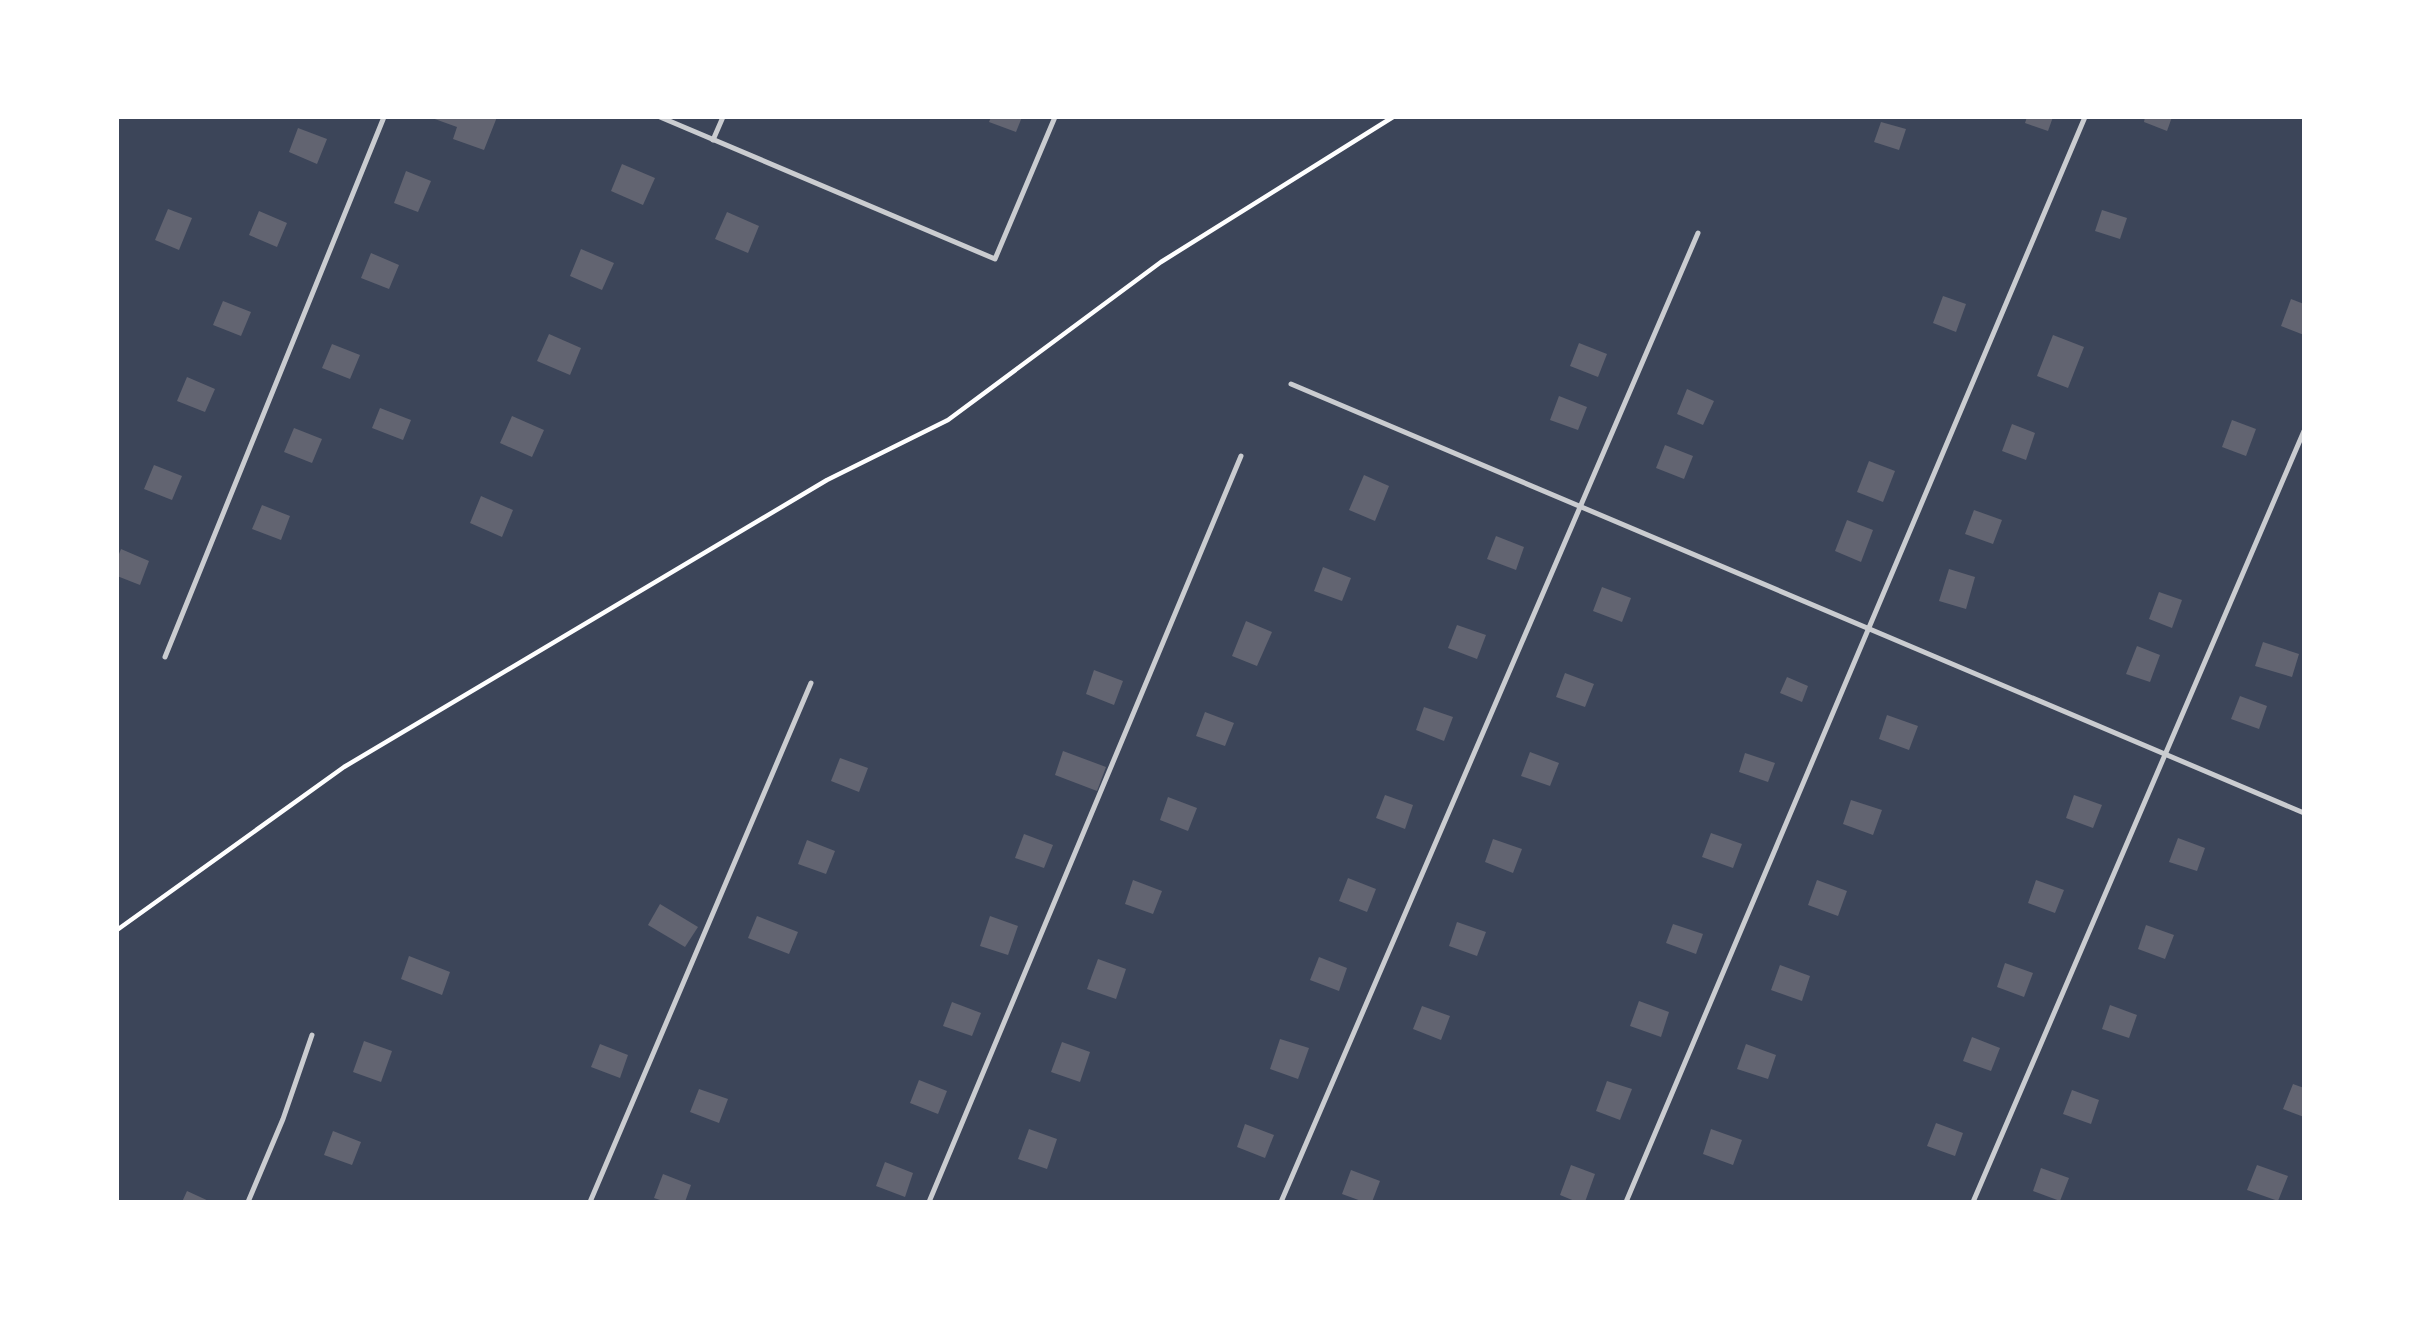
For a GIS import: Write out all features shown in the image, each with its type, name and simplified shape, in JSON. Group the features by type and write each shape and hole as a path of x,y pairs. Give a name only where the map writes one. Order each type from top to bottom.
{"lane":[{"path":"165,657 384,117"},
{"path":"660,117 995,259 1055,117"},
{"path":"713,140 723,117"},
{"path":"1626,1202 2085,117"},
{"path":"1281,1202 1698,233"},
{"path":"1291,384 2304,813"},
{"path":"1973,1202 2304,431"},
{"path":"929,1202 1241,456"},
{"path":"590,1202 811,683"},
{"path":"248,1202 283,1119 312,1035"}],"path":[{"path":"117,930 344,767 827,480 948,420 1161,262 1394,117"}],"shaded area":[{"path":"117,117 2304,117 2304,1202 117,1202"}],"building":[{"path":"497,117 484,150 453,139 457,127 432,118"},
{"path":"991,117 1022,117 1016,132 989,122"},
{"path":"2027,117 2053,117 2048,131 2025,123"},
{"path":"2145,117 2172,117 2167,131 2144,122"},
{"path":"1881,122 1906,129 1899,150 1874,142"},
{"path":"298,128 327,139 317,164 289,152"},
{"path":"622,164 655,178 643,205 611,191"},
{"path":"406,171 431,181 418,212 394,203"},
{"path":"168,209 192,218 179,250 155,240"},
{"path":"2102,210 2127,218 2120,239 2095,231"},
{"path":"259,211 287,223 277,247 249,235"},
{"path":"727,212 759,226 748,253 715,239"},
{"path":"581,249 614,263 602,290 570,276"},
{"path":"371,253 399,265 389,289 361,278"},
{"path":"1943,296 1966,304 1956,332 1933,323"},
{"path":"2291,299 2304,304 2304,335 2281,326"},
{"path":"223,301 251,312 241,336 213,325"},
{"path":"549,334 581,348 570,375 537,361"},
{"path":"2053,335 2084,347 2068,388 2037,376"},
{"path":"1579,343 1607,354 1598,377 1570,366"},
{"path":"332,344 360,355 350,379 322,368"},
{"path":"187,377 215,389 205,412 177,401"},
{"path":"1687,389 1714,401 1703,425 1677,414"},
{"path":"1559,396 1587,407 1578,430 1550,420"},
{"path":"380,408 411,420 403,440 372,428"},
{"path":"512,416 544,430 532,457 500,443"},
{"path":"2232,420 2256,429 2246,456 2222,447"},
{"path":"2012,424 2035,433 2026,460 2002,451"},
{"path":"294,428 322,439 312,463 284,452"},
{"path":"1665,445 1693,456 1684,479 1656,468"},
{"path":"1869,461 1895,471 1883,502 1857,492"},
{"path":"154,465 182,476 172,500 144,489"},
{"path":"1364,475 1389,486 1375,521 1349,510"},
{"path":"481,496 513,510 502,537 470,523"},
{"path":"262,505 290,516 281,540 252,529"},
{"path":"1974,510 2002,520 1993,544 1965,534"},
{"path":"1847,520 1873,530 1861,562 1835,551"},
{"path":"1496,536 1524,547 1516,570 1487,559"},
{"path":"121,549 149,561 140,585 117,576 117,559"},
{"path":"1323,567 1351,578 1342,601 1314,591"},
{"path":"1949,569 1975,577 1966,609 1939,601"},
{"path":"1602,587 1631,598 1622,622 1593,611"},
{"path":"2159,592 2182,600 2172,628 2149,619"},
{"path":"1246,621 1272,632 1257,666 1232,656"},
{"path":"1457,625 1486,635 1477,659 1448,648"},
{"path":"2263,642 2299,654 2292,677 2255,666"},
{"path":"2137,646 2160,655 2150,682 2126,674"},
{"path":"1094,670 1123,681 1114,705 1086,694"},
{"path":"1565,673 1594,684 1585,707 1556,697"},
{"path":"1787,677 1808,686 1802,702 1780,693"},
{"path":"2240,696 2267,706 2259,729 2231,719"},
{"path":"1424,707 1453,717 1444,741 1416,730"},
{"path":"1205,712 1234,723 1225,746 1196,736"},
{"path":"1887,715 1918,726 1909,750 1879,739"},
{"path":"1063,751 1106,767 1097,791 1055,775"},
{"path":"1530,752 1559,763 1550,786 1521,776"},
{"path":"1745,753 1775,763 1768,782 1739,772"},
{"path":"840,758 868,768 859,792 831,781"},
{"path":"1385,795 1413,805 1405,829 1376,818"},
{"path":"2074,795 2102,805 2093,828 2066,818"},
{"path":"1168,797 1197,808 1188,831 1160,820"},
{"path":"1851,800 1882,810 1873,835 1843,824"},
{"path":"1711,833 1742,844 1733,868 1702,857"},
{"path":"1024,834 1053,845 1044,868 1015,858"},
{"path":"2178,838 2205,848 2197,871 2169,862"},
{"path":"1493,839 1522,849 1513,873 1485,862"},
{"path":"807,840 835,851 826,874 798,864"},
{"path":"1348,878 1376,889 1367,912 1339,901"},
{"path":"1133,880 1162,891 1153,914 1125,904"},
{"path":"1817,880 1847,891 1838,916 1808,905"},
{"path":"2036,880 2064,890 2055,913 2028,903"},
{"path":"660,904 698,927 685,947 648,925"},
{"path":"757,916 798,932 789,954 748,938"},
{"path":"990,916 1018,926 1008,955 980,946"},
{"path":"1457,922 1486,932 1477,956 1449,946"},
{"path":"1673,924 1703,934 1696,954 1666,943"},
{"path":"2146,925 2174,935 2165,959 2138,949"},
{"path":"409,956 450,972 442,995 401,979"},
{"path":"1319,957 1347,968 1339,991 1310,980"},
{"path":"1098,959 1126,969 1116,999 1087,989"},
{"path":"2005,963 2033,973 2024,997 1997,987"},
{"path":"1780,965 1810,976 1802,1001 1771,990"},
{"path":"1639,1001 1669,1012 1661,1037 1630,1026"},
{"path":"952,1002 981,1013 972,1036 943,1026"},
{"path":"2110,1005 2137,1015 2129,1038 2102,1029"},
{"path":"1422,1006 1450,1016 1441,1040 1413,1029"},
{"path":"1972,1037 2000,1048 1991,1071 1963,1061"},
{"path":"1280,1039 1309,1048 1298,1079 1270,1069"},
{"path":"364,1041 392,1051 381,1082 353,1072"},
{"path":"1062,1042 1090,1052 1080,1082 1051,1072"},
{"path":"600,1044 628,1055 620,1078 591,1067"},
{"path":"1746,1044 1776,1055 1768,1079 1737,1069"},
{"path":"919,1080 947,1091 938,1114 910,1103"},
{"path":"1607,1081 1632,1089 1620,1120 1596,1111"},
{"path":"2293,1084 2304,1088 2304,1117 2283,1109"},
{"path":"699,1089 728,1099 719,1123 690,1112"},
{"path":"2072,1090 2099,1100 2091,1124 2063,1114"},
{"path":"1936,1123 1963,1133 1955,1156 1927,1146"},
{"path":"1245,1124 1274,1135 1265,1158 1237,1147"},
{"path":"1029,1129 1057,1139 1047,1169 1018,1159"},
{"path":"1711,1129 1742,1140 1733,1165 1703,1154"},
{"path":"333,1131 361,1142 352,1165 324,1155"},
{"path":"885,1162 913,1173 905,1197 876,1186"},
{"path":"1571,1165 1595,1174 1585,1202 1577,1202 1560,1195"},
{"path":"2257,1165 2288,1176 2278,1201 2247,1190"},
{"path":"2041,1168 2069,1178 2060,1201 2033,1191"},
{"path":"1351,1170 1380,1181 1372,1202 1342,1194"},
{"path":"663,1174 691,1185 685,1202 666,1202 654,1198"},
{"path":"187,1191 211,1202 182,1202"}]}
